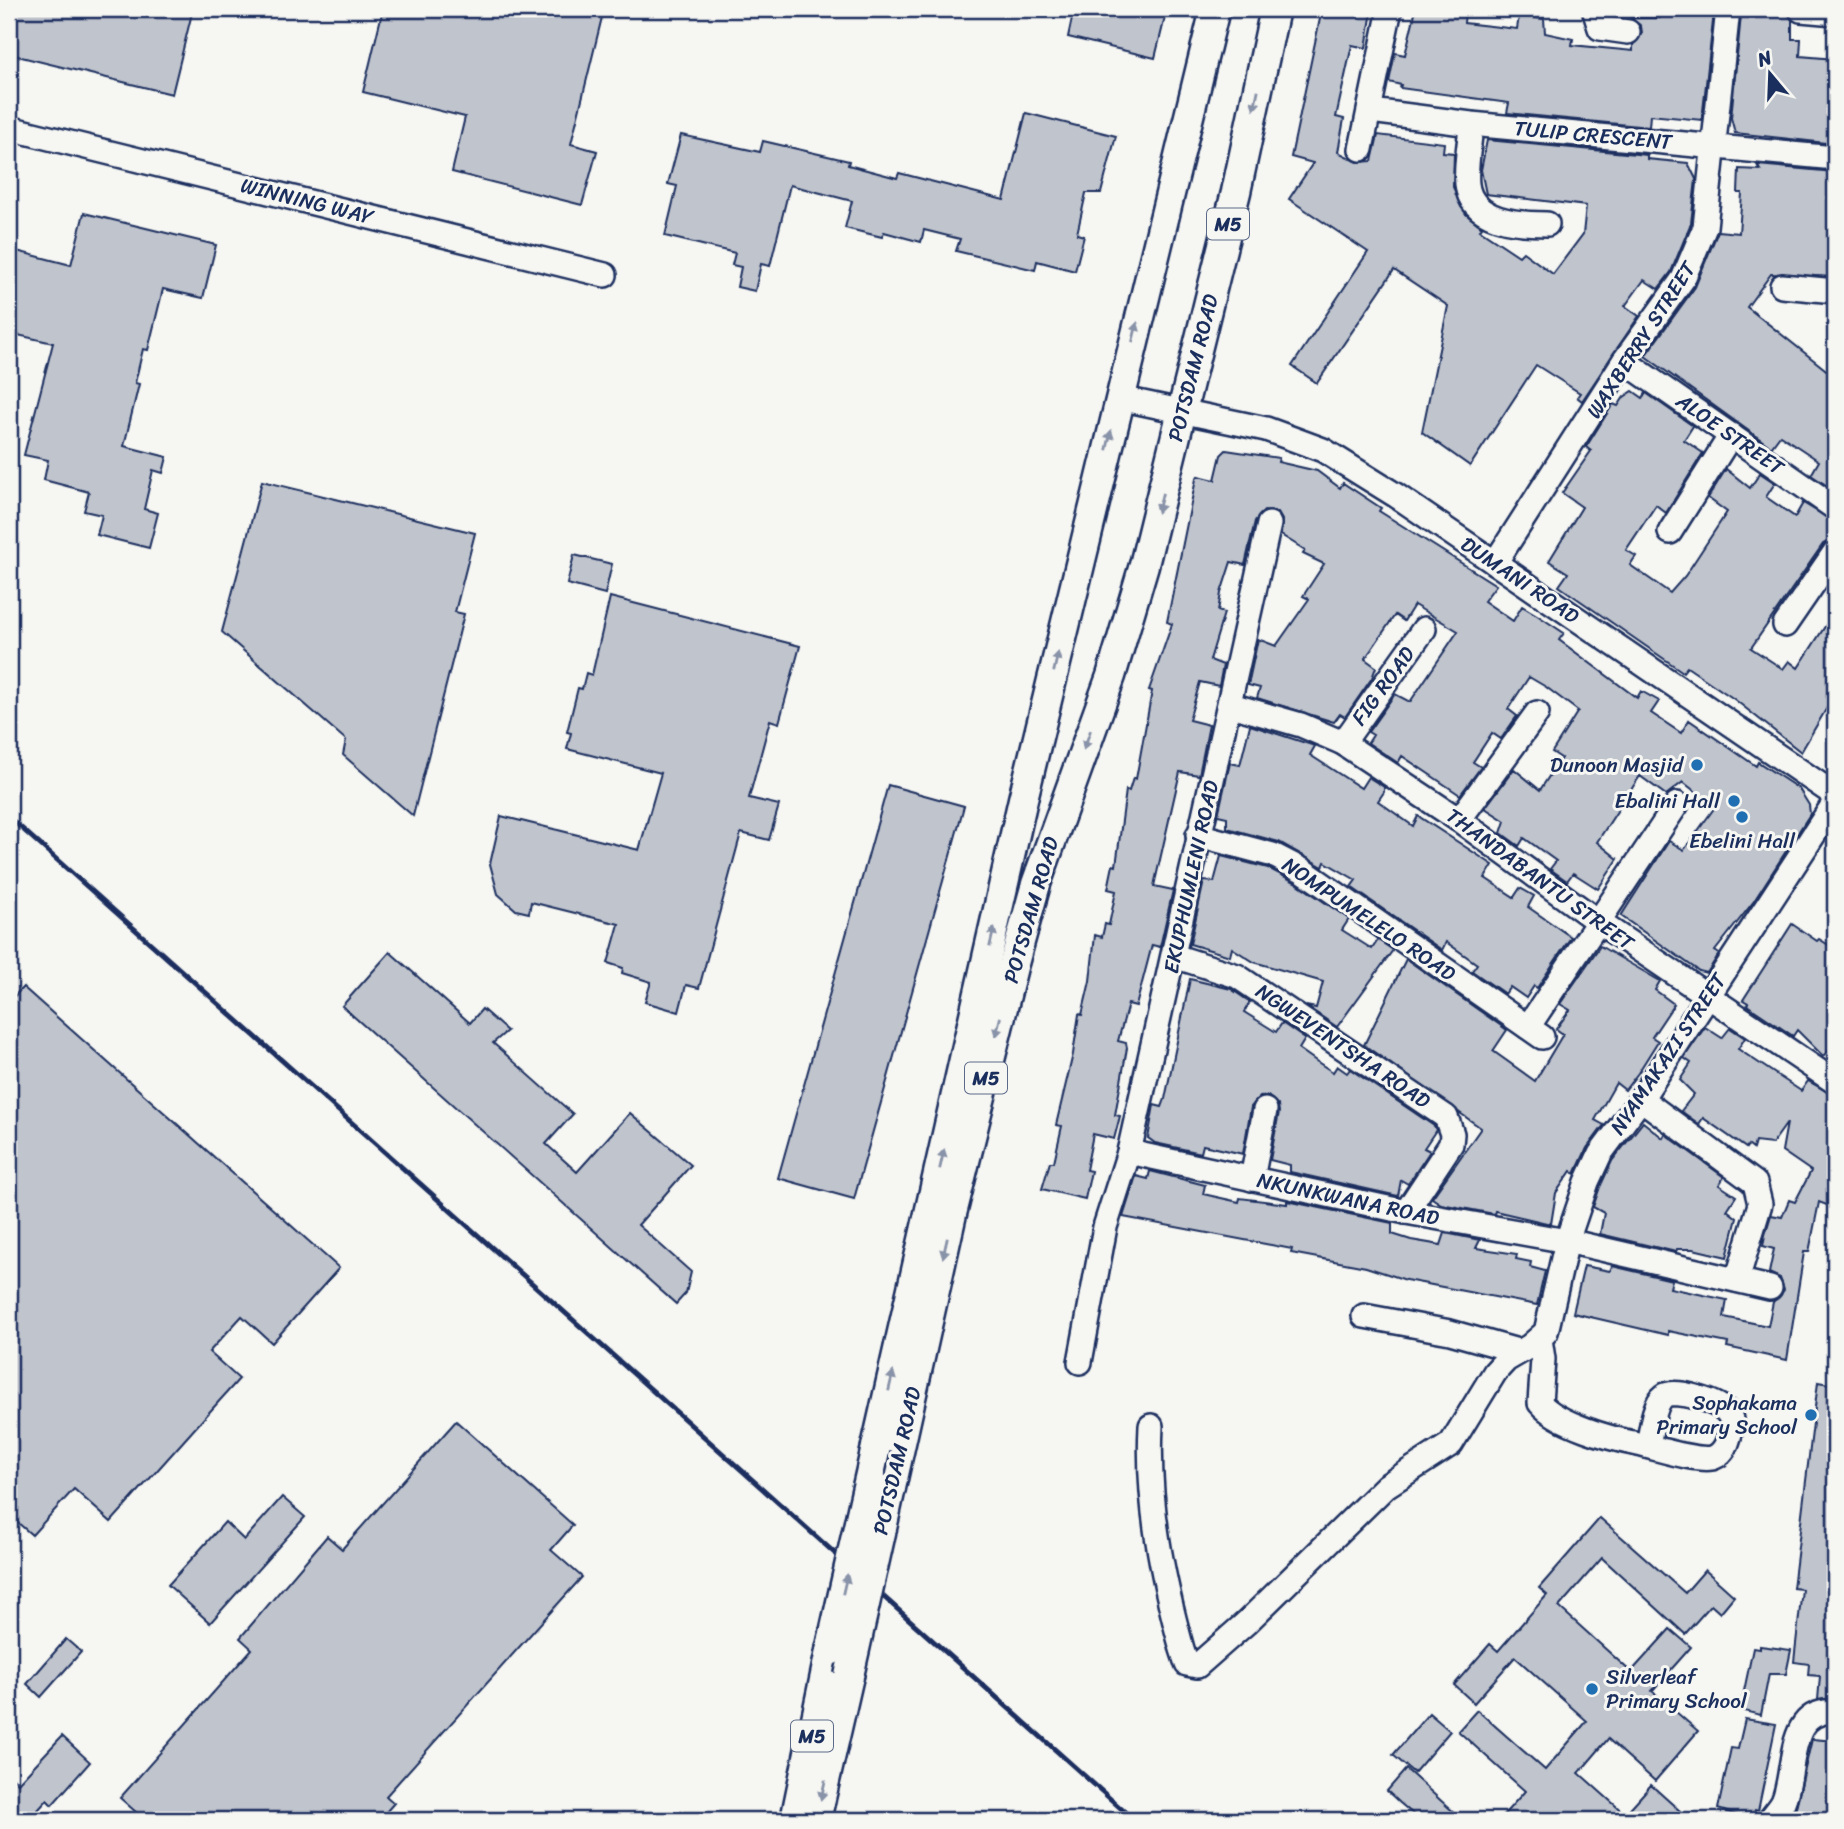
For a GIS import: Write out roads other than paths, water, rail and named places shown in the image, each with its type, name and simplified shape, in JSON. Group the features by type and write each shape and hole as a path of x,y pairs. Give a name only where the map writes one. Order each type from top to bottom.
{"main road":[{"name":"POTSDAM ROAD","path":"795,1820 830,1651 1023,799 1215,9"},
{"name":"POTSDAM ROAD","path":"816,1820 952,1214 1016,955 1036,884 1111,676 1144,565 1236,191 1275,9"}],"street":[{"path":"1362,149 1390,9"},
{"path":"1590,9 1600,28 1628,32"},
{"name":"WAXBERRY STREET","path":"1494,563 1624,361 1683,279 1696,254 1705,227 1728,9"},
{"path":"1801,9 1835,13"},
{"name":"TULIP CRESCENT","path":"1371,111 1471,124 1835,158"},
{"path":"1471,124 1467,184 1476,202 1501,220 1517,224 1547,224"},
{"name":"WINNING WAY","path":"9,128 605,275"},
{"path":"1782,286 1835,290"},
{"name":"ALOE STREET","path":"1624,361 1835,508"},
{"name":"DUMANI ROAD","path":"1119,398 1266,429 1323,450 1835,795"},
{"path":"1670,532 1731,435"},
{"name":"EKUPHUMLENI ROAD","path":"1080,1362 1105,1227 1129,1152 1174,956 1198,835 1231,705 1269,524"},
{"path":"1785,625 1835,552"},
{"name":"FIG ROAD","path":"1342,743 1424,629"},
{"name":"THANDABANTU STREET","path":"1231,705 1301,725 1342,743 1459,820 1600,923 1835,1082"},
{"path":"1459,820 1537,713"},
{"name":"NYAMAKAZI STREET","path":"1648,1446 1586,1429 1544,1408 1540,1399 1545,1333 1567,1241 1587,1182 1600,1154 1640,1099 1835,802"},
{"name":"NOMPUMELELO ROAD","path":"1198,835 1273,855 1302,870 1535,1032 1600,923 1677,804"},
{"name":"NGWEVENTSHA ROAD","path":"1174,956 1237,976 1446,1117 1452,1134 1451,1144 1406,1212"},
{"path":"1640,1099 1755,1183 1760,1204 1737,1280"},
{"path":"1252,1179 1265,1110"},
{"name":"NKUNKWANA ROAD","path":"1129,1152 1406,1212 1567,1241 1770,1288"},
{"path":"1364,1316 1450,1332 1518,1351"},
{"path":"1151,1426 1152,1498 1160,1556 1182,1649 1187,1664 1195,1666 1247,1622 1386,1486 1451,1444 1495,1372 1518,1351 1545,1333"},
{"path":"1770,1820 1782,1803 1800,1728 1815,1714 1835,1712"}],"railway":[{"path":"9,817 1134,1820"}],"place":[{"name":"Dunoon Masjid","path":"1697,765"},
{"name":"Ebalini Hall","path":"1734,801"},
{"name":"Ebelini Hall","path":"1742,817"},
{"name":"Sophakama Primary School","path":"1811,1415"},
{"name":"Silverleaf Primary School","path":"1592,1689"}]}
